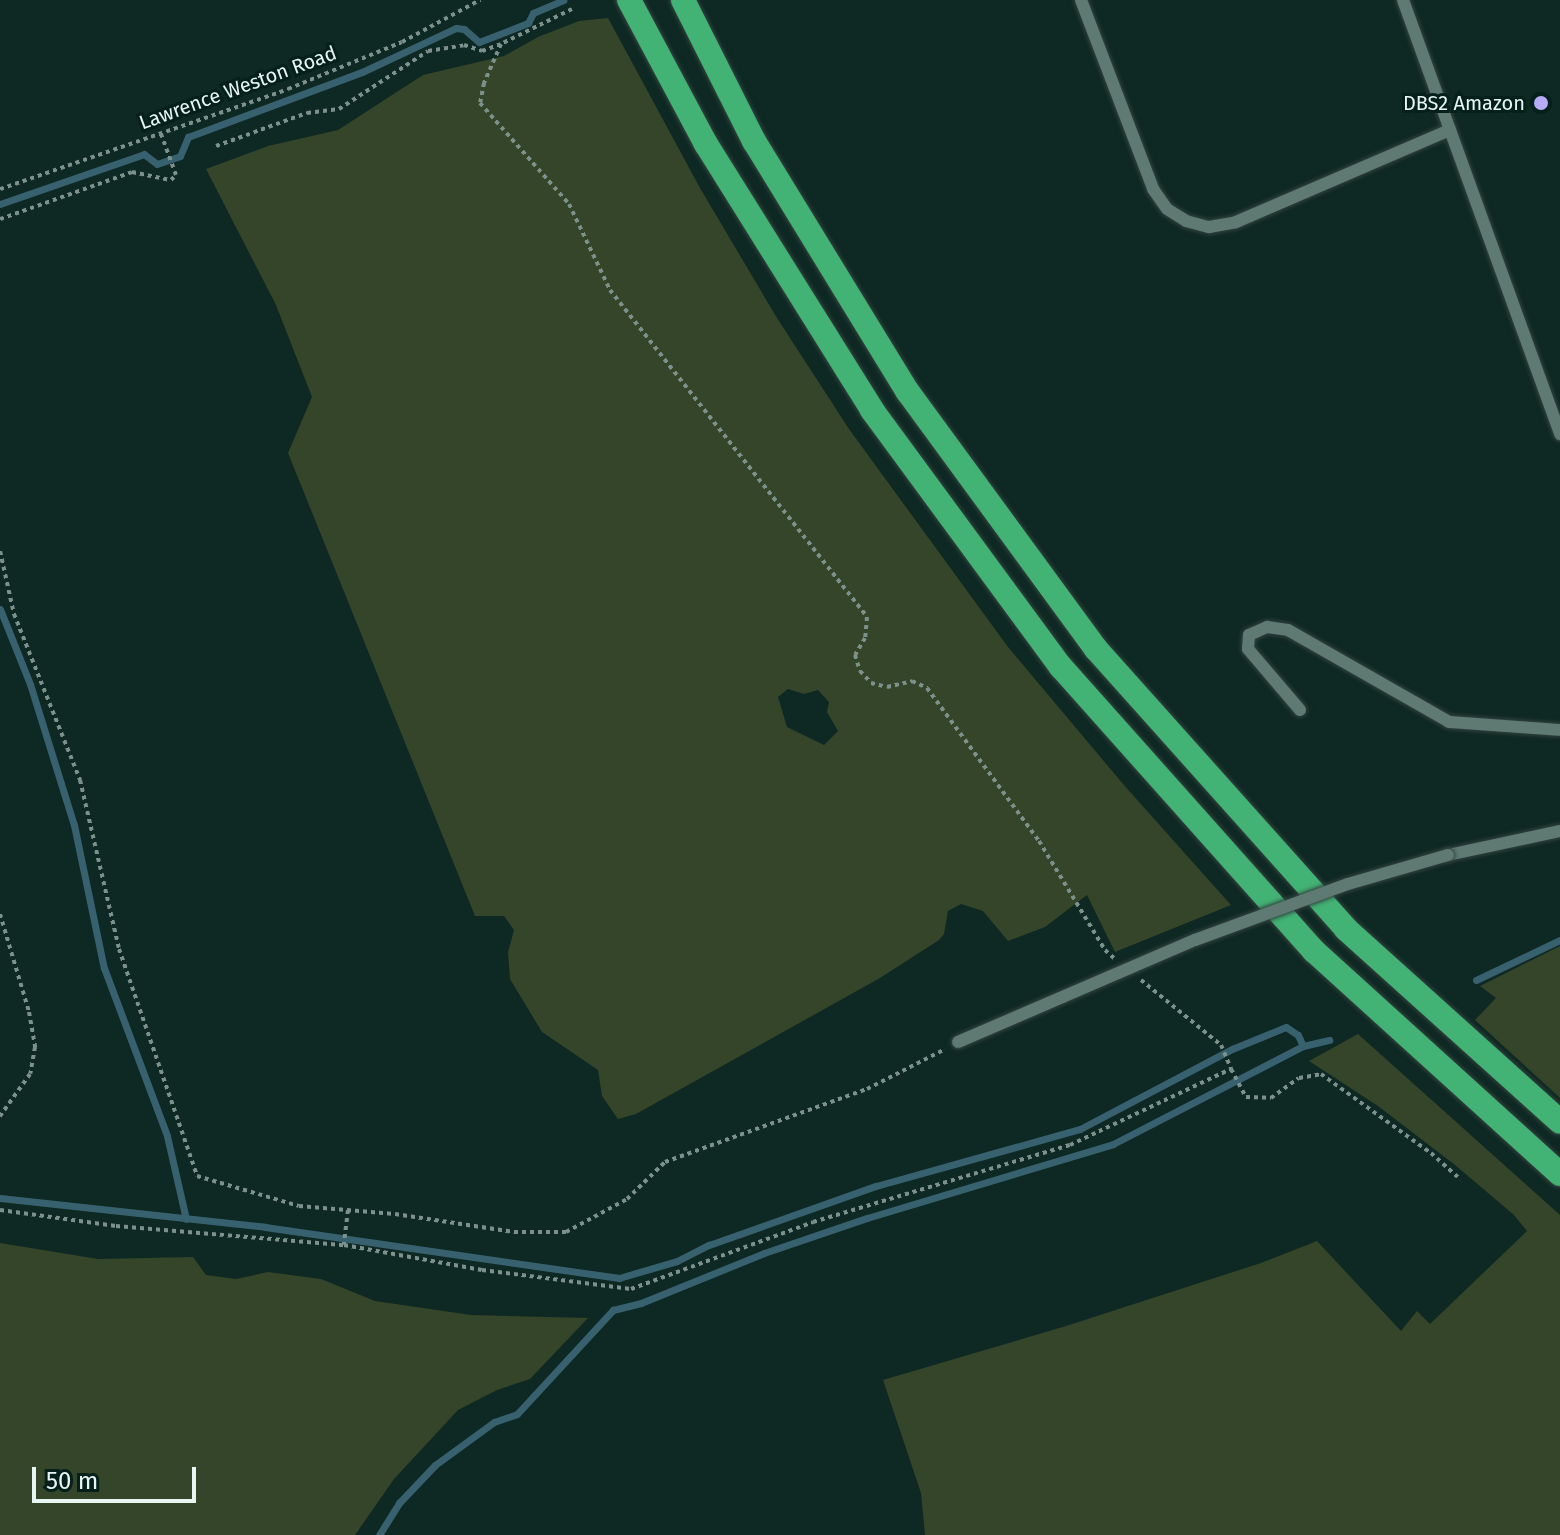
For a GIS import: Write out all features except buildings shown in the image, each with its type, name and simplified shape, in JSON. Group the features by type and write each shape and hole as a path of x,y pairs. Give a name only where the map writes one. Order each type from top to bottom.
{"highway":[{"path":"629,0 706,144 872,410 1061,667 1314,951 1560,1174"},
{"path":"683,0 754,141 908,392 1096,649 1346,929 1560,1122"}],"lane":[{"path":"1081,0 1153,189 1167,209 1186,221 1209,227 1236,222 1450,130"},
{"path":"1403,0 1560,434"},
{"path":"1300,710 1248,649 1249,635 1267,627 1288,630 1449,722 1560,730"},
{"path":"958,1042 1195,940 1348,884 1448,855 1560,831"}],"path":[{"name":"Lawrence Weston Road","path":"0,189 345,66 402,42 480,0"},
{"path":"216,146 307,113 339,109 428,51 464,45 482,51 572,9"},
{"path":"501,44 484,83 480,103 569,204 610,290 867,617 865,638 855,655 860,671 871,683 887,687 912,681 927,688 1070,887 1105,950 1117,960"},
{"path":"0,219 132,172 171,180 176,175 161,134"},
{"path":"0,551 14,614 80,780 119,949 197,1176 299,1206 514,1232 566,1232 627,1199 665,1162 867,1089 958,1042"},
{"path":"0,914 29,1012 35,1047 30,1074 0,1116"},
{"path":"1140,979 1221,1045 1246,1097 1271,1098 1299,1078 1321,1074 1431,1153 1461,1180"},
{"path":"0,1210 116,1226 344,1245 482,1270 631,1289 813,1222 1070,1145 1231,1069"},
{"path":"344,1245 348,1210"}],"green space":[{"path":"608,18 700,188 777,318 849,429 1008,647 1123,784 1231,905 1115,952 1087,895 1045,927 1008,941 983,911 961,904 948,911 944,934 939,940 880,978 636,1114 618,1119 602,1096 598,1070 542,1032 510,979 508,952 514,930 504,916 475,916 288,453 312,397 276,305 206,169 268,146 338,130 423,75 504,56 538,37 579,21","holes":["788,689 804,694 818,690 829,702 827,712 838,731 824,745 787,727 778,697"]},
{"path":"1560,946 1560,1098 1475,1020 1496,998 1480,986"},
{"path":"1358,1034 1560,1215 1560,1535 925,1535 921,1493 883,1380 1066,1326 1261,1263 1317,1241 1401,1331 1417,1311 1430,1324 1527,1231 1514,1215 1455,1165 1378,1106 1309,1061"},
{"path":"0,1243 98,1259 193,1257 206,1275 236,1279 268,1272 321,1279 375,1301 471,1315 588,1318 530,1379 497,1390 458,1410 394,1479 355,1535 0,1535"}],"waterway":[{"path":"0,204 144,154 157,164 180,156 188,137 362,72 456,28 464,29 479,42 528,23 533,13 563,0"},
{"path":"0,609 30,684 74,825 104,968 167,1136 186,1219"},
{"path":"1476,980 1560,940"},
{"path":"0,1198 265,1227 619,1278 677,1261 709,1245 876,1186 1080,1129 1232,1049 1286,1027 1298,1035 1303,1046"},
{"path":"379,1535 399,1503 435,1465 494,1422 517,1414 613,1310 641,1303 764,1253 867,1218 1113,1144 1303,1046 1329,1040"}],"place":[{"name":"DBS2 Amazon","path":"1541,103"}]}
